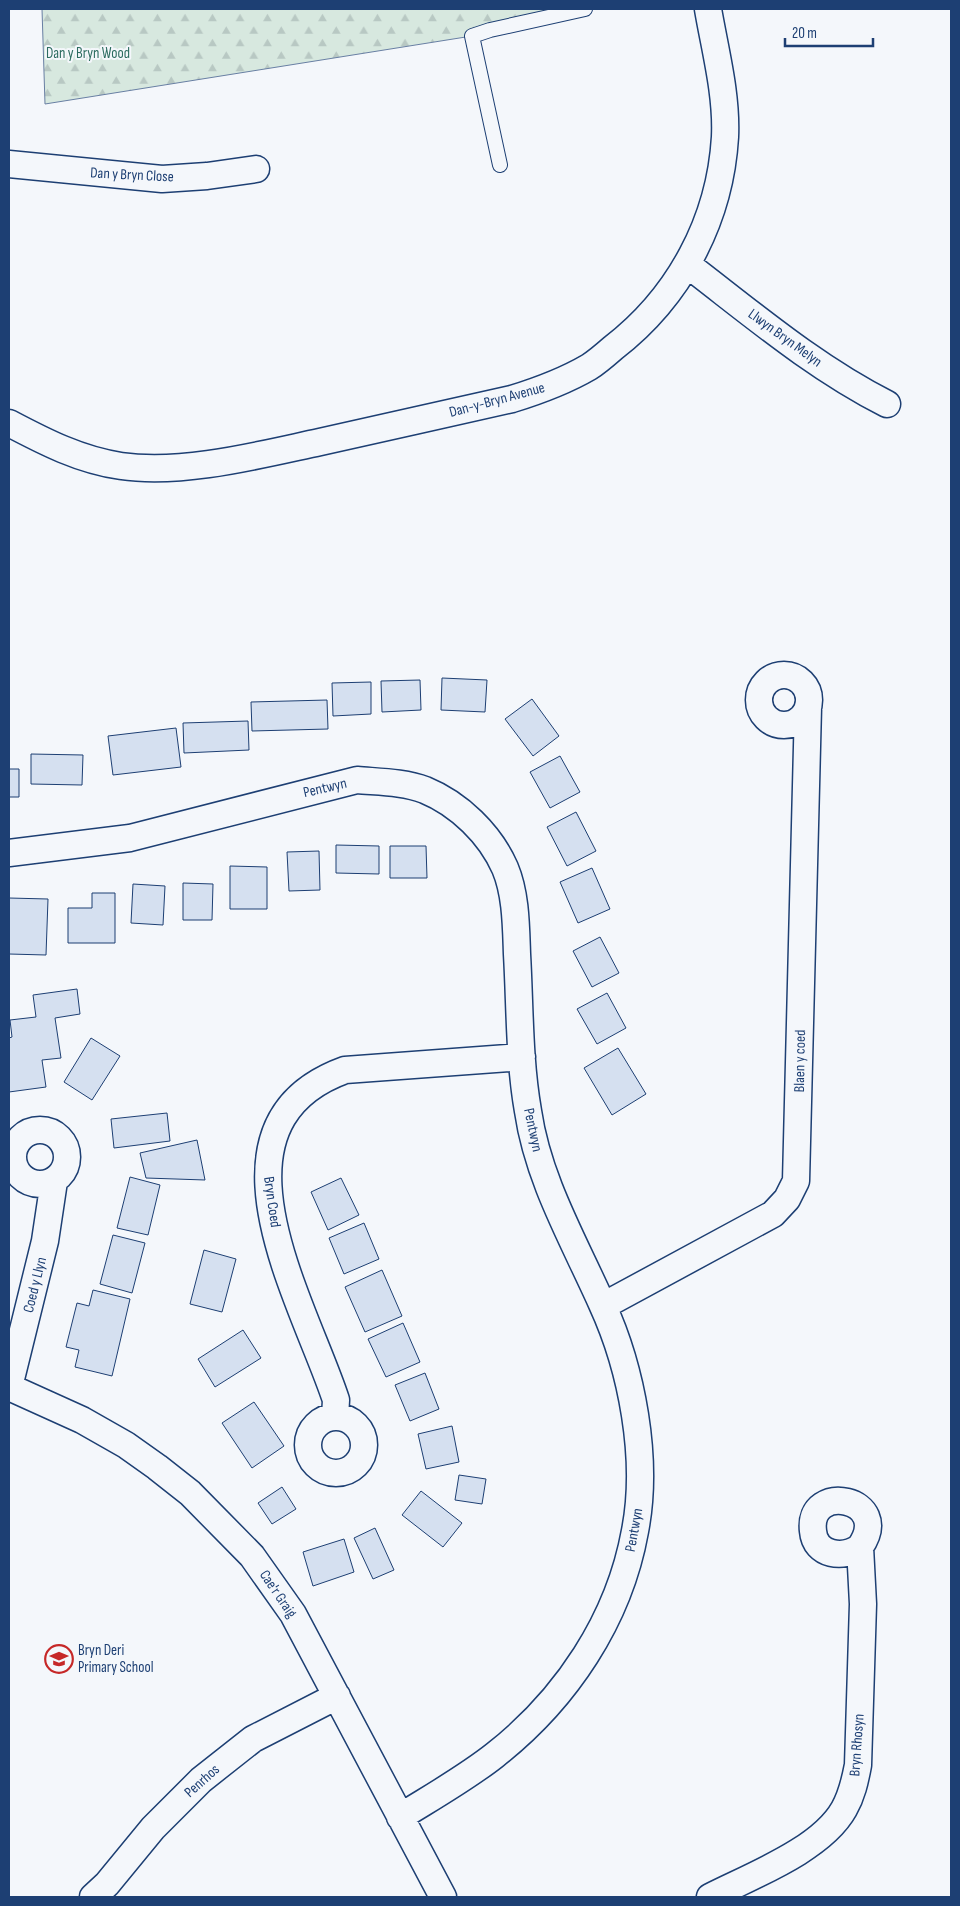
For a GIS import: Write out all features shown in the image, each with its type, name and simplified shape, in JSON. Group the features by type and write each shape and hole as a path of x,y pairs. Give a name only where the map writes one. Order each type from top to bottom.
{"street":[{"name":"Dan-y-Bryn Avenue","path":"9,424 60,449 88,460 123,467 171,467 256,456 512,399 548,388 590,366 631,334 659,304 688,265 715,198 725,136 724,101 708,9"},
{"name":"Dan y Bryn Close","path":"9,164 162,179 207,176 256,169"},
{"name":"Llwyn Bryn Melyn","path":"688,265 800,352 862,391 887,404"},
{"name":"Blaen y coed","path":"603,1306 773,1214 788,1199 796,1181 808,707"},
{"name":"Pentwyn","path":"9,853 130,838 357,780 389,783 424,790 450,805 473,822 488,840 505,868 515,916 522,1057 528,1111 546,1183 603,1306 631,1384 636,1424 638,1468 636,1529 627,1565 610,1610 588,1654 557,1697 496,1754 400,1816"},
{"name":"Bryn Coed","path":"335,1418 336,1400 294,1292 270,1209 267,1180 269,1156 276,1131 302,1093 322,1078 345,1070 522,1057"},
{"name":"Coed y Llyn","path":"9,1387 45,1241 54,1181"},
{"name":"Cae'r Graig","path":"9,1387 82,1420 126,1445 190,1493 234,1536 277,1589 443,1897"},
{"name":"Bryn Rhosyn","path":"710,1897 805,1848 826,1833 844,1810 854,1790 858,1765 862,1623 860,1547"},
{"name":"Penrhos","path":"93,1897 107,1884 153,1828 214,1769 253,1739 336,1696"}],"lane":[{"path":"500,165 472,36 490,30 585,9"}],"green space":[{"name":"Dan y Bryn Wood","path":"42,9 572,9 472,36 45,104"}],"building":[{"path":"442,678 487,680 485,712 441,710"},
{"path":"420,680 421,710 382,712 381,681"},
{"path":"371,682 371,714 333,716 332,683"},
{"path":"532,699 559,736 533,756 505,719"},
{"path":"327,700 328,729 252,731 251,702"},
{"path":"248,721 249,750 184,753 183,723"},
{"path":"176,728 181,767 113,775 108,736"},
{"path":"31,754 83,755 82,785 31,784"},
{"path":"560,756 580,792 550,808 530,772"},
{"path":"9,769 19,769 19,797 9,797"},
{"path":"576,812 596,851 567,866 547,827"},
{"path":"336,845 379,846 379,874 336,873"},
{"path":"390,846 426,846 427,878 390,878"},
{"path":"319,851 320,890 289,891 287,852"},
{"path":"230,866 267,867 267,909 230,909"},
{"path":"592,868 610,909 578,923 560,882"},
{"path":"183,883 213,884 212,920 183,920"},
{"path":"133,884 165,886 163,925 131,923"},
{"path":"92,893 115,893 115,943 68,943 68,908 92,908"},
{"path":"9,898 48,899 46,955 9,954"},
{"path":"600,937 619,973 592,987 573,951"},
{"path":"77,989 80,1014 55,1018 61,1058 42,1060 46,1087 9,1092 9,1038 12,1037 10,1020 36,1017 33,995"},
{"path":"607,993 626,1028 597,1044 577,1009"},
{"path":"91,1038 120,1056 92,1100 64,1082"},
{"path":"618,1048 646,1094 612,1115 584,1068"},
{"path":"167,1113 170,1141 114,1148 111,1119"},
{"path":"197,1140 205,1180 146,1178 140,1153"},
{"path":"130,1177 160,1185 148,1235 117,1228"},
{"path":"341,1178 359,1215 328,1230 311,1192"},
{"path":"364,1223 379,1259 344,1274 329,1238"},
{"path":"113,1235 145,1243 132,1293 100,1284"},
{"path":"204,1250 236,1259 222,1312 190,1304"},
{"path":"382,1270 402,1316 365,1332 345,1287"},
{"path":"93,1290 130,1299 112,1376 75,1367 79,1350 66,1347 77,1303 89,1306"},
{"path":"403,1323 420,1362 386,1377 368,1339"},
{"path":"243,1330 261,1358 215,1387 198,1359"},
{"path":"425,1373 439,1409 410,1421 395,1385"},
{"path":"254,1402 284,1446 252,1468 222,1423"},
{"path":"452,1426 459,1462 426,1469 418,1434"},
{"path":"459,1475 486,1479 482,1504 455,1500"},
{"path":"282,1487 296,1509 272,1524 258,1503"},
{"path":"421,1491 462,1523 443,1547 402,1515"},
{"path":"375,1528 394,1570 373,1579 354,1538"},
{"path":"344,1539 354,1572 313,1586 303,1552"}],"place":[{"name":"Bryn Deri Primary School","path":"59,1659"}]}
